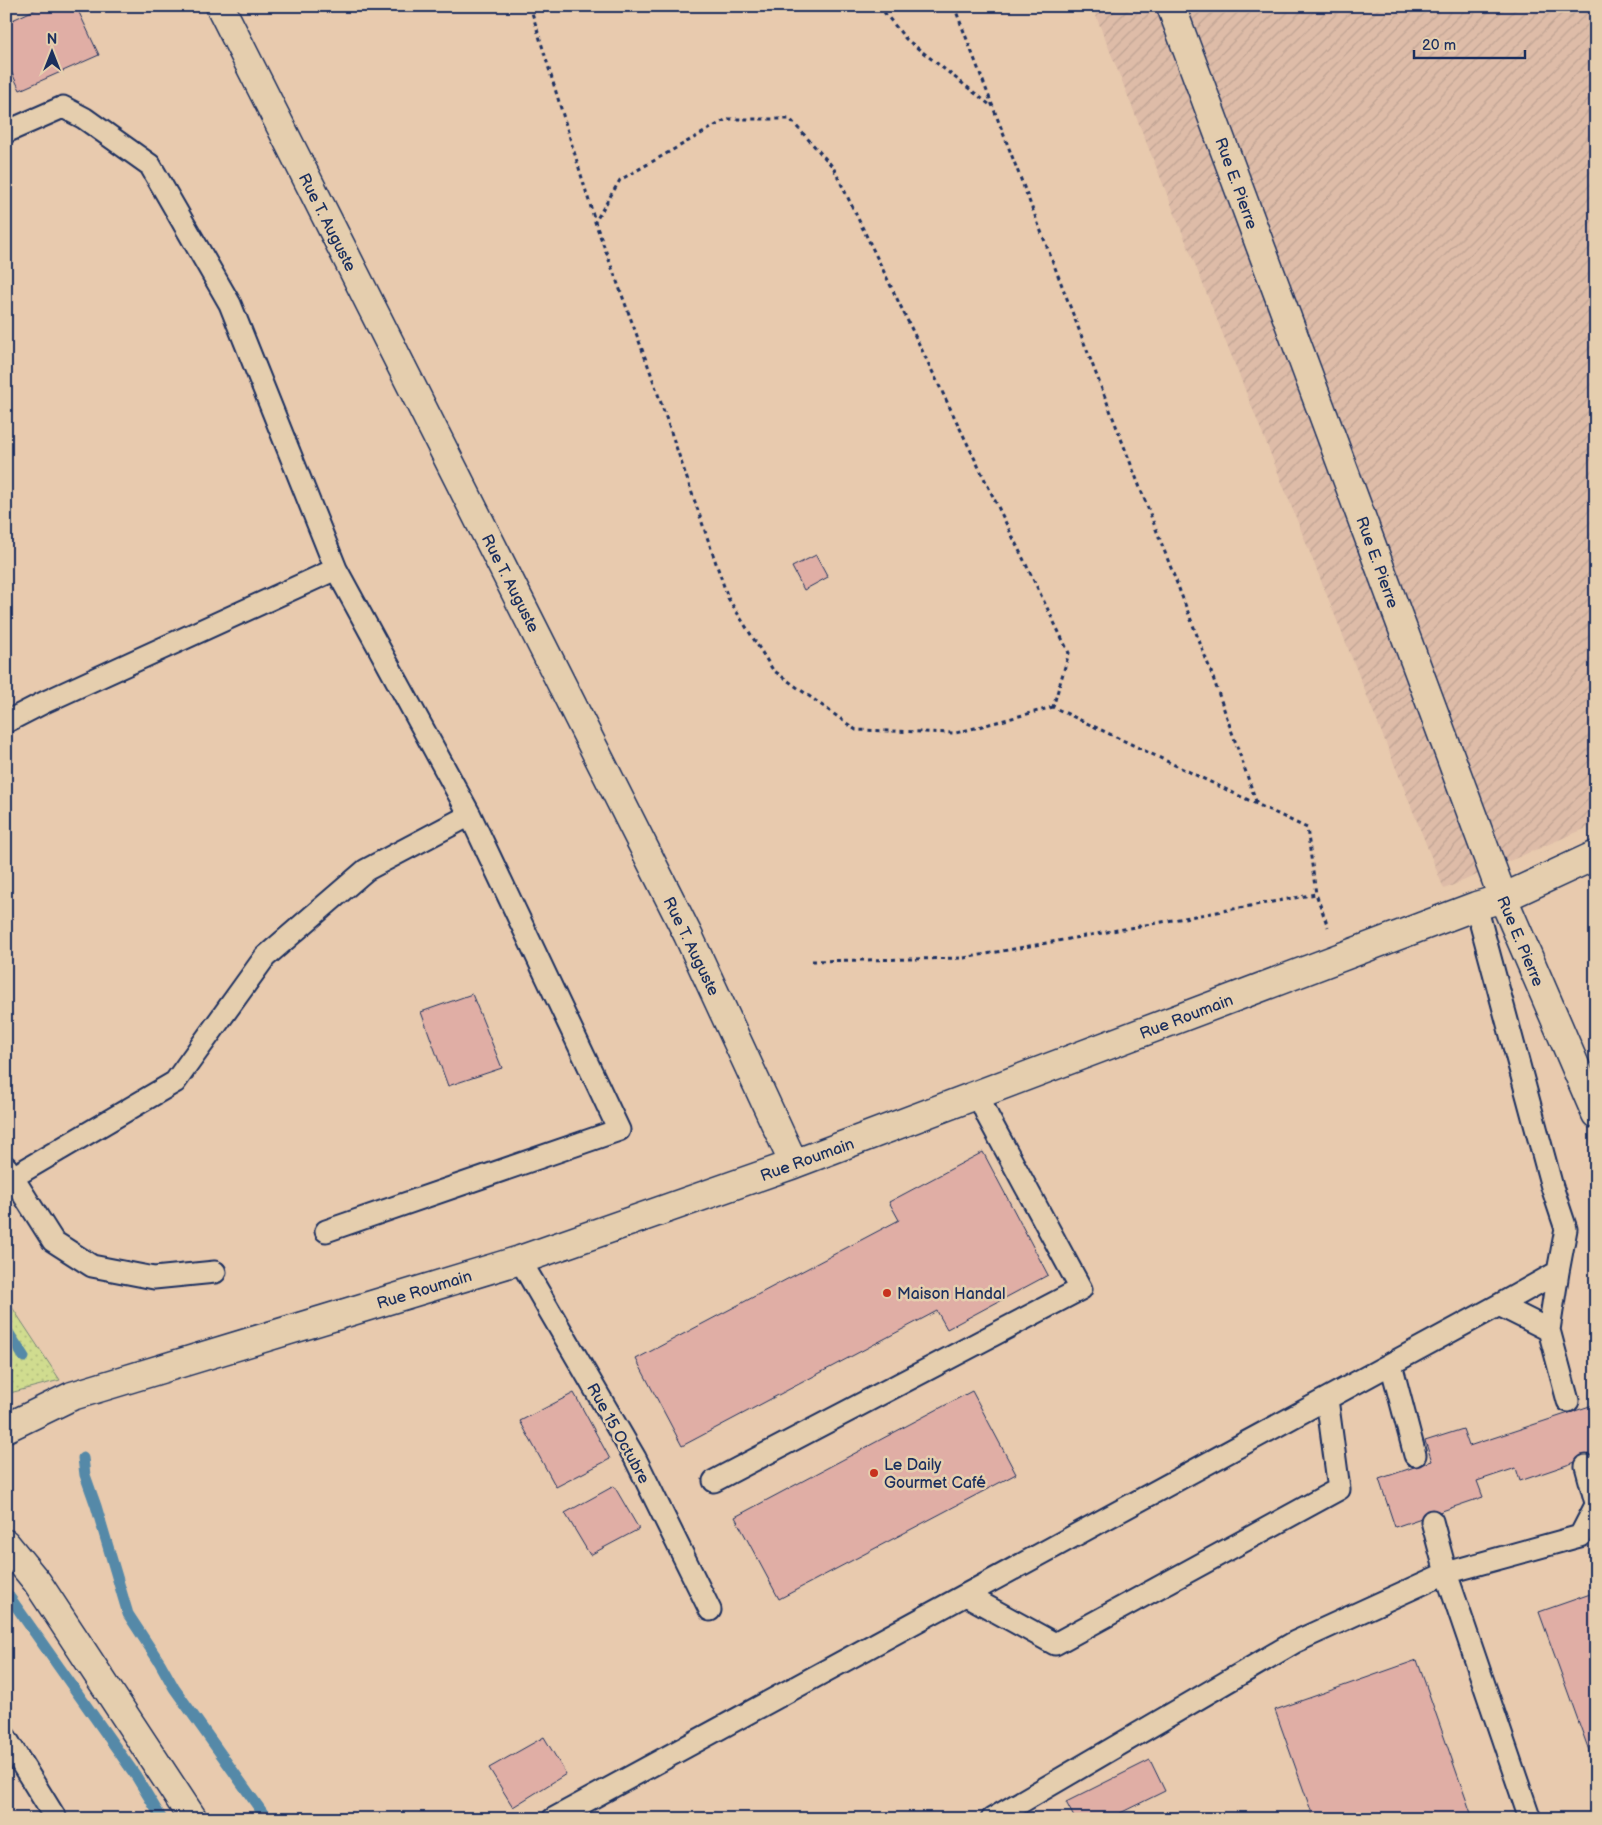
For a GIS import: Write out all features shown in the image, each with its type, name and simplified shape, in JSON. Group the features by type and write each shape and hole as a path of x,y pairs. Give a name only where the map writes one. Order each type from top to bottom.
{"street":[{"name":"Rue T. Auguste","path":"220,6 688,935 794,1164"},
{"name":"Rue E. Pierre","path":"1171,6 1503,898 1596,1114"},
{"name":"Rue Roumain","path":"6,1428 72,1396 520,1260 794,1164 1476,906 1503,898 1596,855"},
{"path":"6,1544 37,1582 193,1819"}],"lane":[{"path":"6,132 63,107 84,118 150,165 230,304 336,569 470,815 619,1130 326,1231"},
{"path":"6,722 45,702 336,569"},
{"path":"215,1272 154,1278 92,1266 53,1241 8,1176 175,1082 265,957 366,870 470,815"},
{"path":"1476,906 1552,1187 1566,1229 1549,1330 1568,1401"},
{"path":"714,1481 1081,1289 978,1094"},
{"name":"Rue 15 Octubre","path":"520,1260 635,1458 710,1610"},
{"path":"553,1819 1558,1272"},
{"path":"1499,1305 1549,1330"},
{"path":"1391,1364 1415,1455"},
{"path":"966,1595 1056,1644 1339,1489 1327,1398"},
{"path":"992,1819 1295,1642 1446,1573 1580,1536 1596,1504 1586,1466"},
{"path":"1432,1520 1446,1573 1530,1819"},
{"path":"6,1738 56,1819"}],"path":[{"path":"530,6 595,222 650,371 728,598 773,670 856,730 956,733 1053,707 1307,828 1316,894 1340,958"},
{"path":"879,6 906,39 992,106"},
{"path":"954,6 1210,669 1256,804"},
{"path":"595,222 620,180 727,119 790,119 833,167 1069,653 1053,707"},
{"path":"812,961 964,958 1316,894"}],"shaded area":[{"path":"1092,6 1596,6 1596,824 1444,889"}],"green space":[{"path":"6,1298 60,1380 6,1394"}],"building":[{"path":"43,6 76,6 99,55 20,90 6,61 6,23"},
{"path":"816,555 828,577 804,590 792,567"},
{"path":"472,994 502,1068 448,1086 421,1012"},
{"name":"Maison Handal","path":"983,1152 1048,1275 947,1329 937,1311 682,1446 636,1359 899,1220 889,1202"},
{"path":"972,1391 1016,1474 779,1599 735,1517"},
{"path":"574,1393 610,1459 556,1487 520,1421"},
{"path":"1596,1404 1596,1455 1520,1481 1516,1468 1477,1481 1483,1497 1395,1527 1379,1479 1432,1461 1425,1441 1463,1429 1469,1446"},
{"path":"614,1486 639,1529 590,1555 565,1513"},
{"path":"1596,1592 1596,1770 1539,1612"},
{"path":"1417,1660 1473,1819 1314,1819 1275,1710"},
{"path":"544,1737 566,1774 513,1807 489,1768"},
{"path":"1150,1760 1165,1791 1108,1819 1075,1819 1066,1802"}],"waterway":[{"path":"6,1329 24,1357"},
{"path":"83,1458 85,1475 128,1614 174,1688 267,1819"},
{"path":"6,1592 136,1776 162,1819"}],"place":[{"name":"Maison Handal","path":"887,1293"},
{"name":"Le Daily Gourmet Café","path":"874,1473"}]}
